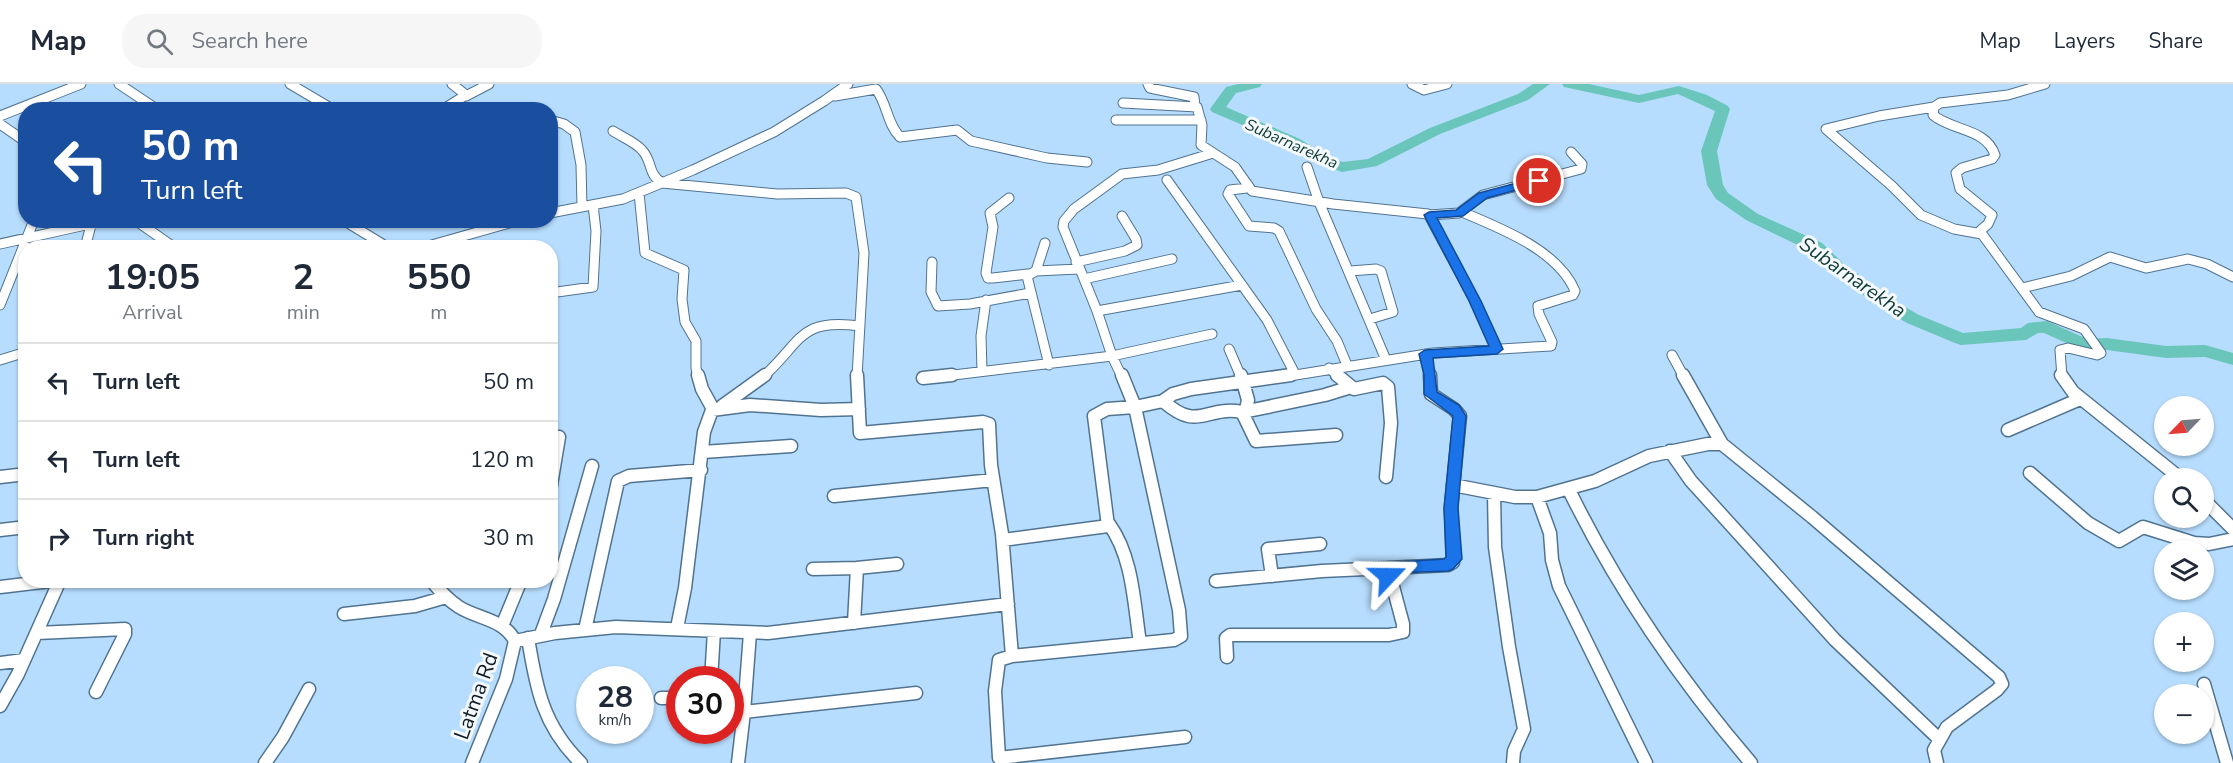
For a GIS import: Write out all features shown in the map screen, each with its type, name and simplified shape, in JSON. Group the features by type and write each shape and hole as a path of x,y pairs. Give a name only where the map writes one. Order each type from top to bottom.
{"street":[{"path":"35,102 81,84"},
{"path":"118,84 146,102"},
{"path":"290,84 320,102"},
{"path":"452,84 466,96"},
{"path":"456,102 489,84"},
{"path":"558,212 639,193 662,183 765,136 832,97 848,84"},
{"path":"1148,84 1149,87 1157,90 1194,98 1201,120 1201,146 1210,154 1233,166 1247,188"},
{"path":"1412,84 1424,90 1448,84"},
{"path":"1982,234 1954,229 1926,218 1826,129 1891,113 1934,107 1948,102 2008,95 2044,84"},
{"path":"832,97 876,89 887,105 898,136 955,130 971,141 1047,158 1087,162"},
{"path":"1123,103 1195,106"},
{"path":"1934,107 1933,115 1939,120 1984,139 1994,150 1992,159 1962,168 1956,173 1960,189 1992,215 1988,224 1981,230 1982,234 2039,312 2082,328 2098,348 2099,355 2068,348 2060,351 2058,358 2060,374 2079,399 2138,442 2168,468"},
{"path":"0,116 18,109"},
{"path":"1116,120 1201,120"},
{"path":"558,123 568,126 575,132 581,165 582,207"},
{"path":"0,124 18,136"},
{"path":"613,131 643,150 649,158 653,177 662,183 777,194 854,194 862,218 865,246 858,352 860,433 862,435 988,423 993,480 1003,540 1012,656"},
{"path":"1462,212 1483,195 1581,169 1582,165 1571,152"},
{"path":"1185,737 998,761 996,666 999,660 1012,656 1174,640 1179,638 1183,632 1132,396 1112,356 1063,224 1074,209 1122,174 1158,170 1210,154"},
{"path":"1307,167 1319,202 1386,360"},
{"path":"1167,180 1272,328 1295,374"},
{"path":"1140,643 1123,552 1117,535 1109,524 1094,416 1104,409 1135,407 1163,401 1179,392 1347,365 1425,354 1551,346 1552,342 1539,314 1538,306 1573,295 1574,287 1560,269 1521,239 1462,212 1429,215 1416,211 1319,202 1256,192 1247,188 1232,189 1228,194 1249,226 1274,228 1279,231 1316,309 1337,341 1347,365"},
{"path":"639,193 645,252 652,258 678,265 684,270 682,299 685,322 696,341 696,368 702,389 716,408"},
{"path":"1009,198 990,213 993,227 986,273 988,278 994,279 1078,265 1125,251 1137,245 1136,239 1122,216"},
{"path":"558,292 593,287 596,231 593,205"},
{"path":"1429,215 1475,301 1497,349"},
{"path":"26,238 30,228"},
{"path":"0,244 76,228"},
{"path":"146,228 164,240"},
{"path":"360,228 377,240"},
{"path":"449,240 491,228"},
{"path":"1044,243 1032,273 1026,278 1049,365"},
{"path":"2022,288 2071,276 2110,257 2149,268 2188,259 2207,264 2233,276"},
{"path":"0,305 18,259"},
{"path":"1084,279 1172,259"},
{"path":"932,262 931,291 935,305 948,306 1030,293"},
{"path":"1350,271 1376,268 1381,271 1393,312 1370,319"},
{"path":"1097,311 1242,285"},
{"path":"982,371 981,336 986,300"},
{"path":"677,628 685,588 704,432 716,408 767,373 805,331 824,323 860,326"},
{"path":"922,378 1112,356 1212,334"},
{"path":"1228,349 1243,382 1249,405 1246,412 1251,434 1256,441 1336,435"},
{"path":"0,360 18,354"},
{"path":"1216,581 1448,565 1453,562 1451,508 1460,416 1454,409 1431,394 1430,375 1425,354"},
{"path":"1672,355 1722,444 1820,524 1999,677 2002,684 1997,690 1953,722 1939,740 1934,750 1937,763"},
{"path":"1329,368 1351,387 1359,389 1383,383 1388,387 1390,423 1386,477"},
{"path":"1163,401 1180,415 1188,417 1232,411 1246,412 1334,393 1351,387"},
{"path":"2008,430 2079,399"},
{"path":"716,408 762,405 821,410 859,409"},
{"path":"558,448 560,437"},
{"path":"1453,485 1494,493 1537,497 1569,490 1649,456 1715,443 1722,444"},
{"path":"703,452 791,446"},
{"path":"1670,451 1691,481 1835,640 1939,740"},
{"name":"Latma Rd","path":"558,585 592,466"},
{"path":"585,630 618,481 629,476 701,470"},
{"path":"2030,473 2113,540 2123,540 2143,527 2194,543 2209,544 2233,539"},
{"path":"0,477 18,475"},
{"path":"834,496 993,480"},
{"path":"1569,490 1592,536 1661,647 1698,699 1751,763"},
{"path":"1494,493 1495,548 1524,733 1512,751 1513,763"},
{"path":"1537,497 1550,533 1552,560 1559,586 1646,763"},
{"path":"2214,510 2233,529"},
{"path":"1003,540 1103,528 1109,524"},
{"path":"0,530 18,528"},
{"path":"1272,576 1268,549 1320,544"},
{"path":"813,569 897,564"},
{"path":"854,623 857,568"},
{"path":"1227,657 1226,638 1230,635 1389,635 1403,632 1403,624 1388,568"},
{"path":"0,587 18,585"},
{"path":"0,706 37,633 56,588"},
{"path":"438,588 469,613 528,638 585,630 677,628 750,633 798,631 889,617 1008,604"},
{"path":"502,626 518,588"},
{"name":"Latma Rd","path":"472,763 506,679 528,638 554,599 557,588"},
{"path":"344,614 415,606 446,597"},
{"path":"37,633 125,629 96,692"},
{"path":"712,666 714,631"},
{"path":"750,633 744,712 916,693"},
{"path":"528,638 535,677 550,729 581,763"},
{"path":"0,663 24,660"},
{"path":"265,763 283,737 309,689"},
{"path":"660,698 666,698"},
{"path":"2214,717 2228,763"},
{"path":"738,763 740,744"}],"waterway":[{"name":"Subarnarekha","path":"1255,84 1231,90 1217,109 1295,142 1323,160 1342,167 1372,163 1435,131 1523,97 1543,84"},
{"name":"Subarnarekha","path":"1569,84 1639,99 1679,90 1723,109 1709,151 1715,185 1722,196 1752,217 1816,247 1838,268 1887,304 1913,319 1961,339 2026,334 2034,327 2047,327 2084,345 2107,344 2166,352 2205,351 2233,359"}],"route":[{"path":"1388,576 1388,568 1448,565 1454,559 1451,508 1460,416 1448,404 1434,398 1431,394 1430,375 1425,354 1497,349 1475,301 1429,215 1459,213 1483,195 1539,181"}]}
